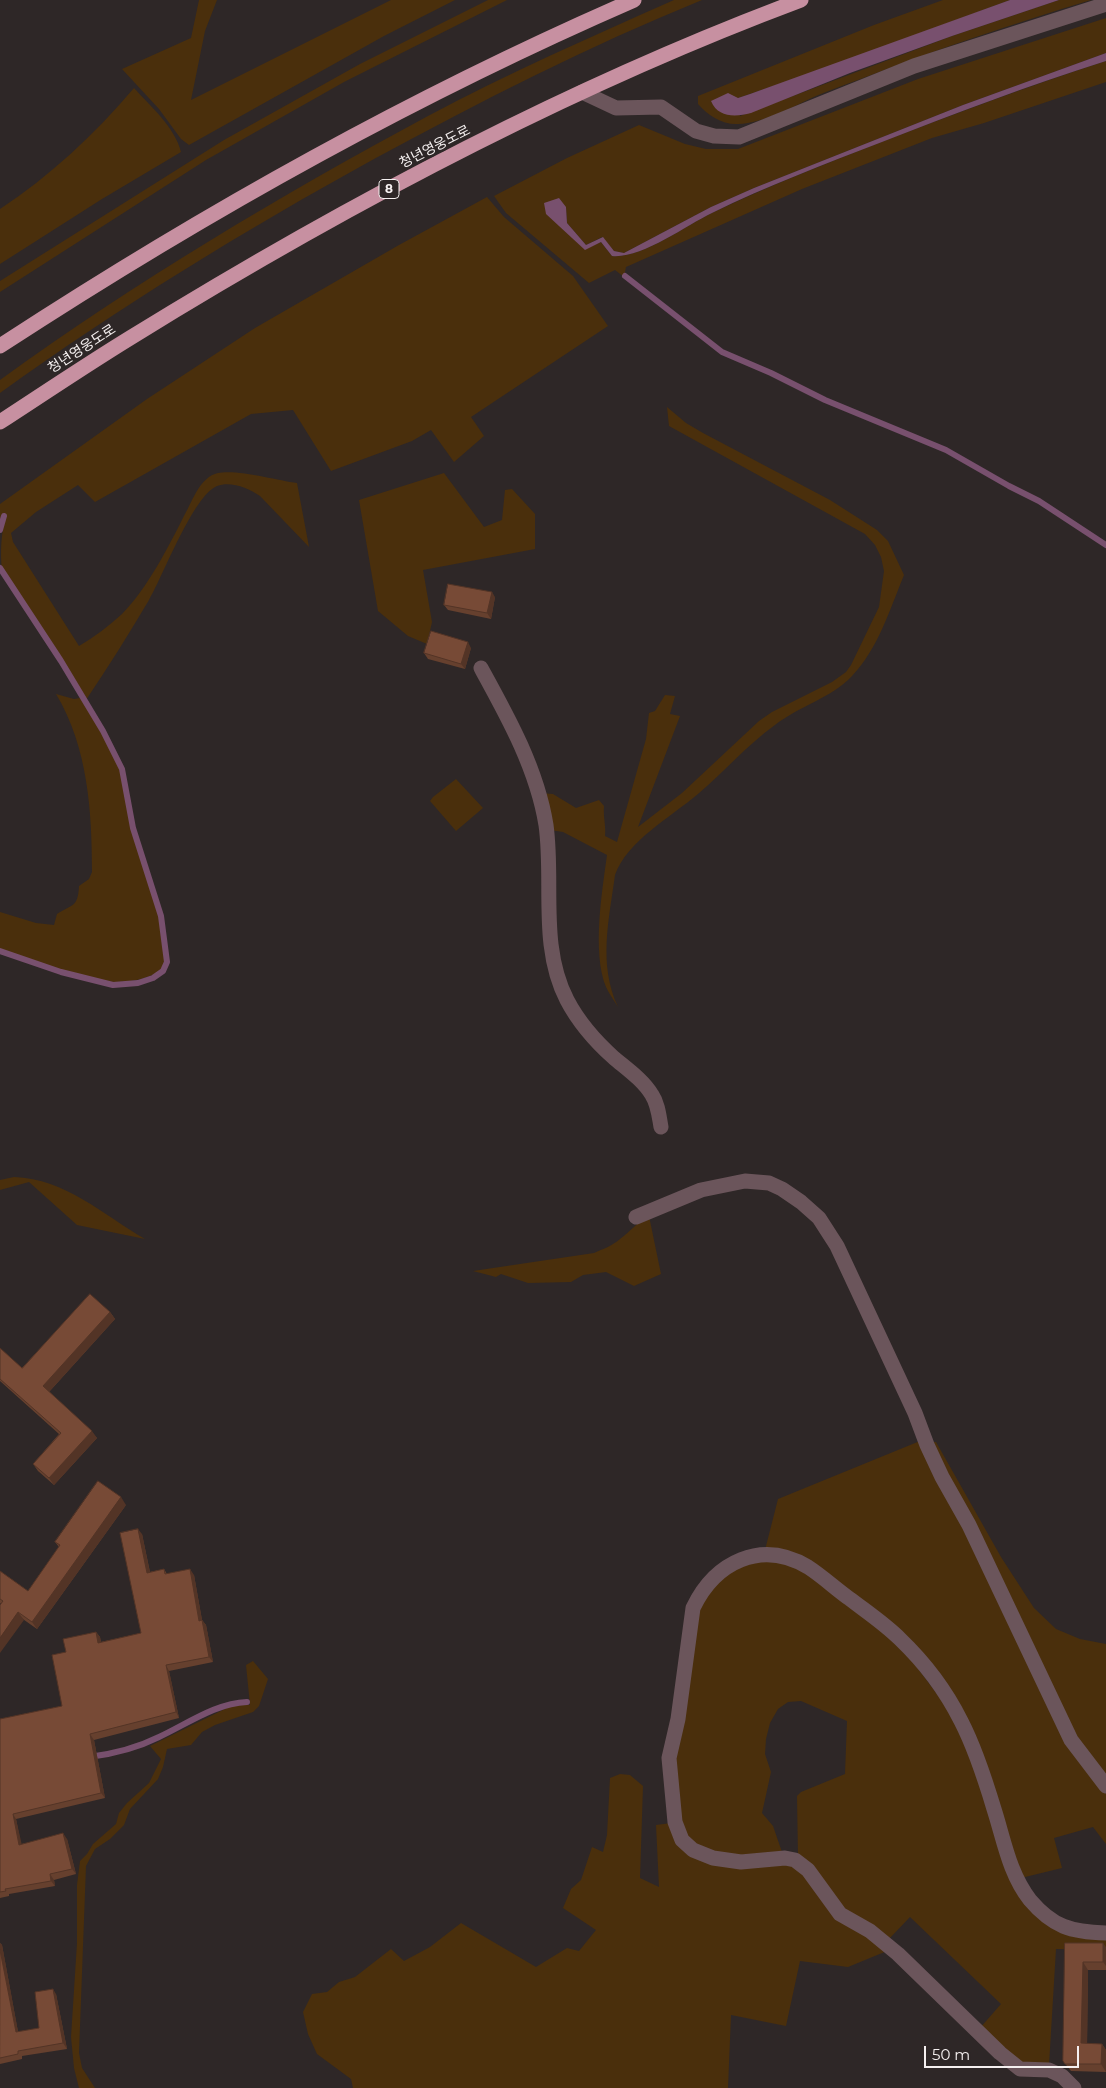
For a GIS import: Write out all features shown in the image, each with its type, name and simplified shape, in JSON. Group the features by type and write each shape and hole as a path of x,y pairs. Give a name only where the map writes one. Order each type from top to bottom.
{"highway":[{"path":"0,346 97,283 243,197 396,112 555,34 634,0"},
{"name":"청년영웅도로","path":"0,422 130,337 283,248 426,169 582,92 753,18 801,0"}],"street":[{"path":"582,92 616,108 661,106 696,131 714,136 739,137 914,66 1106,4"},
{"path":"481,668 520,744 542,807 548,847 552,945 559,981 576,1016 586,1030 652,1094 661,1127"},
{"path":"636,1217 701,1190 745,1181 769,1183 782,1189 802,1202 819,1218 837,1246 916,1413 926,1445 942,1478 969,1525 1071,1740 1106,1786"},
{"path":"1074,2088 1062,2076 1050,2070 1020,2069 1000,2053 898,1954 870,1932 840,1914 808,1870 795,1860 785,1858 741,1862 713,1858 693,1850 682,1840 675,1822 669,1758 678,1719 693,1608 700,1594 711,1580 727,1566 744,1558 764,1554 787,1558 807,1567 901,1639 943,1690 961,1721 975,1752 1008,1857 1017,1880 1030,1899 1054,1922 1072,1931 1106,1933"}],"shaded area":[{"path":"199,0 217,0 205,31 191,100 391,0 455,0 384,36 189,145 181,139 159,109 122,69 191,38"},
{"path":"488,0 507,0 344,82 206,160 0,292 0,281 224,140 360,64"},
{"path":"674,0 702,0 618,36 536,75 374,159 183,270 90,330 0,393 0,380 51,344 156,274 264,208 458,100"},
{"path":"943,0 1010,0 829,67 738,98 740,116 952,36 1059,0 1091,0 916,58 826,92 758,121 738,124 727,123 706,112 698,104 698,96 874,25"},
{"path":"1010,0 1059,0 850,73 751,113 728,115 718,111 711,101 728,93 738,98 750,94"},
{"path":"1106,18 1106,53 963,105 754,188 711,207 624,253 614,251 602,237 586,245 567,223 566,207 547,214 585,249 601,242 612,256 624,256 649,247 712,213 795,176 963,111 1106,61 1106,82 984,123 932,138 802,189 626,267 624,277 615,270 589,283 506,213 494,196 567,158 639,125 685,144 706,149 738,149 918,79"},
{"path":"1106,53 1106,61 965,110 775,184 712,213 649,247 624,256 612,256 601,242 585,250 546,214 544,203 559,198 566,207 567,223 586,245 603,237 614,251 624,253 711,207 754,188 963,105"},
{"path":"134,88 174,134 181,152 102,199 0,264 0,209 37,183 88,138"},
{"path":"487,197 504,217 573,276 608,326 471,417 484,436 454,462 431,430 412,441 331,471 293,410 251,414 95,502 78,485 36,512 11,533 13,542 79,646 101,631 131,604 149,580 198,490 206,479 218,473 235,472 297,483 309,547 255,493 239,486 228,484 217,486 208,493 198,505 179,538 149,600 86,700 2,570 1,543 6,516 2,515 0,524 0,504 147,399 255,328"},
{"path":"667,407 686,423 703,433 830,500 877,530 888,541 904,575 876,641 869,654 852,676 834,691 784,718 765,733 698,794 639,840 621,863 615,875 607,942 608,975 618,1007 606,987 600,957 599,922 607,855 563,832 550,830 540,793 553,794 576,808 599,800 604,806 605,836 617,842 646,739 649,713 655,711 665,695 675,696 670,714 680,716 638,827 682,793 759,721 772,712 832,682 846,672 879,607 884,571 881,557 875,545 865,534 669,426"},
{"path":"444,473 484,527 502,520 505,490 512,489 535,514 535,549 423,570 432,622 427,644 408,636 378,611 359,500"},
{"path":"56,694 74,699 80,698 102,731 122,775 132,827 161,919 164,938 165,955 162,970 143,978 123,982 81,977 0,950 0,912 36,923 54,925 57,914 74,904 79,886 89,879 92,872 91,826 86,780 75,736 67,714"},
{"path":"456,779 483,808 456,831 430,801"},
{"path":"14,1177 33,1179 67,1191 83,1199 145,1239 77,1225 29,1182 0,1190 0,1180"},
{"path":"649,1216 661,1274 634,1286 606,1272 583,1275 571,1282 528,1283 501,1274 496,1277 473,1271 594,1253 614,1244"},
{"path":"920,1441 965,1527 1067,1743 1106,1794 1106,1844 1093,1827 1054,1838 1062,1868 1021,1878 979,1750 877,1614 765,1550 778,1499"},
{"path":"928,1442 936,1442 1001,1557 1034,1608 1056,1629 1080,1639 1106,1644 1106,1781 1073,1739"},
{"path":"744,1559 787,1559 873,1618 946,1698 1038,1910 1106,1935 1106,1950 1056,1949 1049,2065 1025,2065 980,2028 1001,2004 910,1917 889,1939 849,1915 798,1857 797,1796 801,1792 845,1774 847,1721 801,1701 788,1702 778,1709 770,1723 765,1754 771,1772 762,1813 773,1826 783,1855 714,1856 683,1839 674,1740 701,1595"},
{"path":"253,1661 268,1679 259,1706 253,1712 215,1725 202,1732 191,1745 167,1749 158,1779 130,1809 124,1825 110,1839 95,1849 86,1866 79,2053 82,2068 95,2088 79,2088 74,2068 71,2037 77,1943 77,1885 80,1861 93,1844 116,1824 119,1813 127,1803 149,1783 161,1759 150,1746 233,1705 250,1705 246,1665"},
{"path":"620,1774 630,1775 643,1786 640,1878 659,1887 656,1825 671,1823 690,1854 793,1864 887,1951 848,1967 800,1961 786,2026 731,2015 728,2088 353,2088 351,2079 317,2054 308,2034 303,2012 312,1994 327,1992 339,1982 355,1977 391,1949 404,1961 430,1947 461,1923 536,1967 567,1948 579,1951 596,1930 563,1908 571,1889 581,1880 592,1847 603,1852 607,1835 610,1778"}],"building":[{"path":"448,584 492,592 487,613 444,605"},
{"path":"431,631 468,642 461,664 424,653"},
{"path":"90,1294 110,1312 43,1386 92,1431 49,1478 33,1464 61,1433 0,1379 0,1348 22,1368"},
{"path":"98,1481 121,1497 32,1622 18,1612 0,1638 0,1605 3,1601 0,1599 0,1571 28,1591 60,1545 55,1542"},
{"path":"138,1529 147,1573 164,1569 165,1574 190,1569 199,1621 202,1620 209,1657 166,1665 176,1712 90,1734 101,1793 13,1814 19,1845 63,1833 72,1869 50,1874 51,1881 5,1889 6,1891 0,1892 0,1719 62,1706 52,1655 66,1652 63,1639 96,1632 98,1643 141,1633 120,1533"},
{"path":"1065,1943 1103,1943 1103,1962 1083,1962 1081,2043 1102,2044 1101,2064 1065,2064 1063,2061"},
{"path":"0,1950 16,2032 39,2028 35,1992 53,1989 63,2043 18,2051 18,2054 0,2058"}],"waterway":[{"path":"625,276 722,352 771,373 825,400 946,450 1039,501 1106,545"},
{"path":"0,530 4,516"},
{"path":"0,568 61,661 103,731 122,769 133,828 161,916 167,962 163,971 153,978 138,983 113,985 61,972 0,951"},
{"path":"89,1757 134,1747 151,1741 213,1710 235,1703 247,1702"}]}
